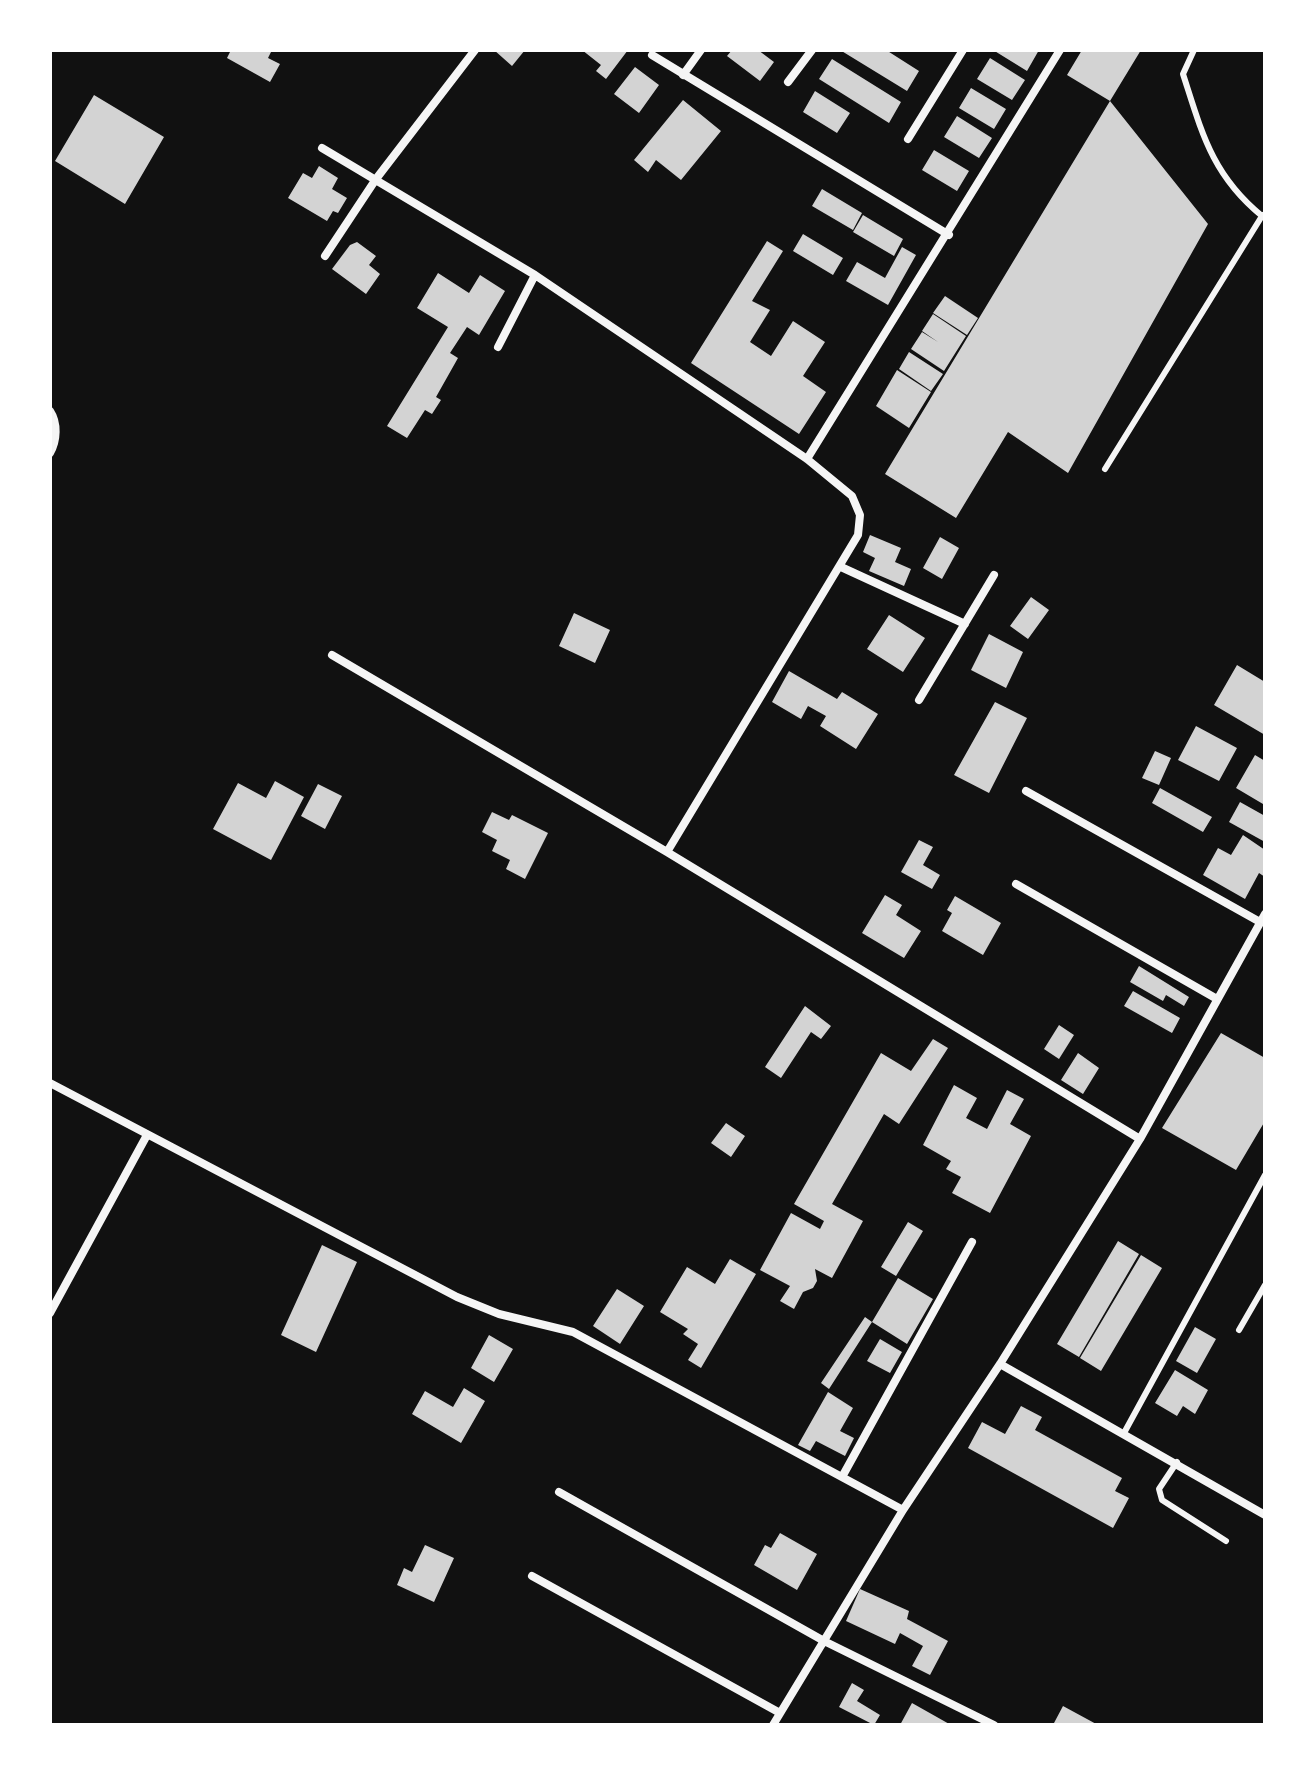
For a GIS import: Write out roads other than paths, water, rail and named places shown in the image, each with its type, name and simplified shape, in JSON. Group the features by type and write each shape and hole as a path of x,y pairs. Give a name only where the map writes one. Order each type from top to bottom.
{"street":[{"path":"325,256 376,179 475,50"},
{"path":"683,75 701,50"},
{"path":"788,82 812,50"},
{"path":"908,139 963,50"},
{"path":"807,459 949,235 1060,50"},
{"path":"652,55 949,235"},
{"path":"322,148 535,275 807,459 852,496 860,515 858,535 667,852"},
{"path":"498,347 535,275"},
{"path":"50,411 56,420 54,446 50,453"},
{"path":"841,567 965,624"},
{"path":"919,700 994,575"},
{"path":"332,655 667,852 1140,1139"},
{"path":"773,1725 903,1510 1000,1364 1140,1139 1263,918 1026,791"},
{"path":"1016,884 1217,999"},
{"path":"50,1083 457,1297 499,1314 573,1332 903,1510"},
{"path":"50,1313 147,1135"},
{"path":"842,1477 972,1242"},
{"path":"1000,1364 1177,1462 1265,1515"},
{"path":"559,1492 824,1641 994,1725"},
{"path":"532,1576 780,1713"}],"lane":[{"path":"1105,469 1263,215 1235,194 1209,154 1183,74 1194,50"},
{"path":"1124,1433 1265,1175"},
{"path":"1239,1330 1265,1285"},
{"path":"1177,1462 1159,1489 1162,1500 1226,1541"}]}
